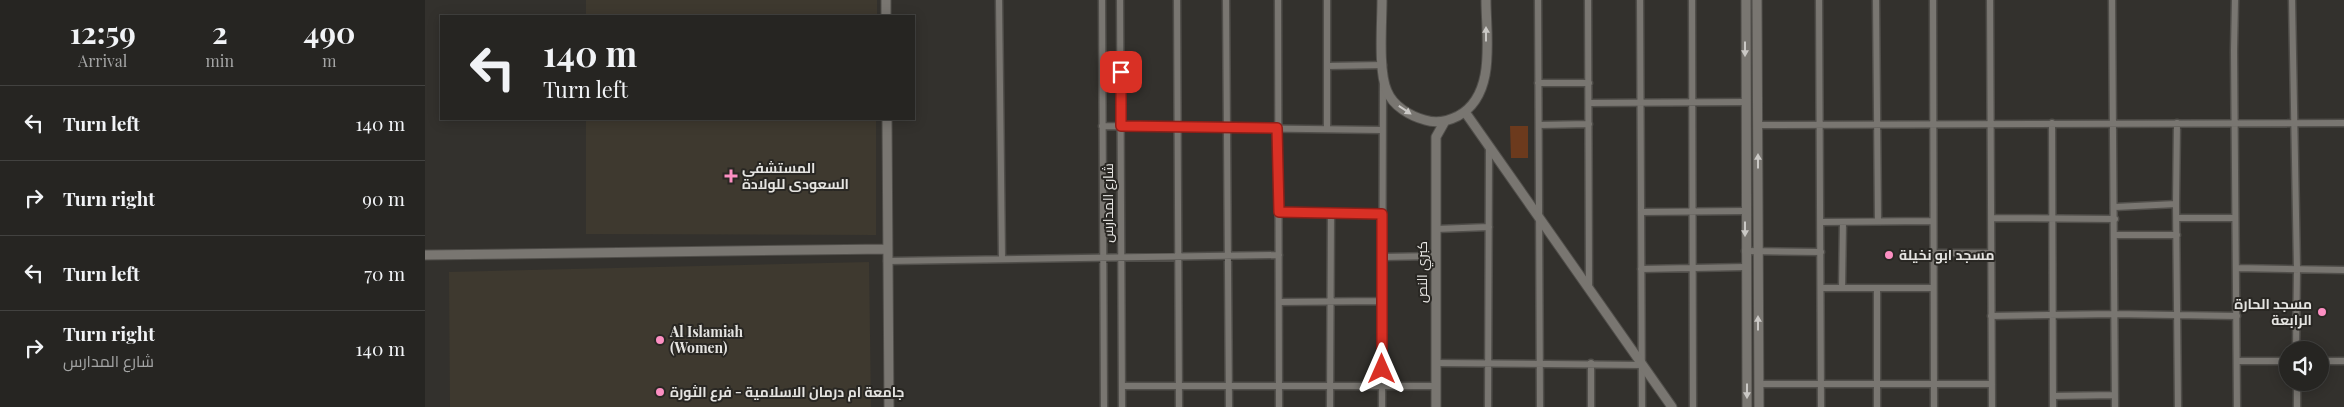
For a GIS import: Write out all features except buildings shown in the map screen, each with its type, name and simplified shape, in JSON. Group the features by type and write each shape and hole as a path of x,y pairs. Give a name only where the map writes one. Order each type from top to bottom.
{"street":[{"path":"886,0 886,15"},
{"path":"999,0 1002,259"},
{"name":"شارع المدارس","path":"1102,0 1104,407"},
{"name":"شارع المدارس","path":"1120,0 1122,407"},
{"path":"1177,0 1179,407"},
{"path":"1226,0 1229,407"},
{"path":"1278,0 1279,407"},
{"path":"1327,0 1327,129"},
{"path":"1382,0 1382,407"},
{"path":"1383,75 1387,92 1393,102 1404,111 1426,121 1445,122 1465,112 1475,101 1485,80 1486,0"},
{"path":"1538,0 1540,407"},
{"path":"1589,0 1589,286"},
{"path":"1640,0 1642,407"},
{"path":"1692,0 1693,407"},
{"path":"1745,0 1747,407"},
{"path":"1757,0 1759,407"},
{"path":"1819,0 1821,407"},
{"path":"1876,0 1878,222"},
{"path":"1933,0 1934,407"},
{"path":"1990,0 1992,407"},
{"path":"2113,0 2115,407"},
{"path":"2235,0 2234,218 2237,407"},
{"path":"2292,0 2297,268 2296,341"},
{"path":"1327,66 1383,66"},
{"path":"1538,83 1589,83"},
{"path":"1589,103 1745,102"},
{"path":"1465,112 1673,407"},
{"path":"887,120 889,407"},
{"path":"1426,121 1436,137 1445,122"},
{"path":"2052,123 2053,407"},
{"path":"2177,123 2178,407"},
{"path":"1758,126 1819,124 2344,123"},
{"path":"1539,125 1589,124"},
{"path":"1102,126 1382,130"},
{"name":"كبري النص","path":"1436,137 1436,407"},
{"path":"1488,407 1489,147"},
{"path":"2115,207 2176,204"},
{"path":"1641,212 1745,211"},
{"path":"1279,212 1382,214"},
{"path":"1330,407 1331,213"},
{"path":"1991,218 2115,218"},
{"path":"2177,218 2234,218"},
{"path":"1821,222 1933,222"},
{"path":"1842,288 1843,222"},
{"path":"1436,229 1489,227"},
{"path":"2115,235 2177,235"},
{"path":"425,255 887,250"},
{"path":"1745,251 1821,252"},
{"path":"1933,253 1991,253"},
{"path":"887,261 1279,255"},
{"path":"1382,256 1436,256"},
{"path":"1641,270 1745,267"},
{"path":"2236,268 2344,270"},
{"path":"1821,288 1933,288"},
{"path":"1877,288 1877,407"},
{"path":"1279,302 1381,301"},
{"path":"1991,316 2114,314 2237,316"},
{"path":"2237,361 2279,362"},
{"path":"2329,361 2344,361"},
{"path":"1436,363 1642,363"},
{"path":"1591,363 1591,407"},
{"path":"1759,384 1992,384"},
{"path":"1122,386 1436,386"},
{"path":"2297,391 2297,407"},
{"path":"2053,396 2115,395"}],"shaded area":[{"path":"586,0 877,0 877,15 586,15"},
{"name":"المستشفى السعودى للولادة","path":"586,120 876,120 876,235 586,234"},
{"path":"1510,126 1528,126 1528,158 1511,158"},
{"name":"Al Islamiah (Women)","path":"869,262 871,407 450,407 449,272"}],"place":[{"name":"المستشفى السعودى للولادة","path":"731,176"},
{"name":"مسجد ابو نخيلة","path":"1889,255"},
{"name":"مسجد الحارة الرابعة","path":"2322,312"},
{"name":"Al Islamiah (Women)","path":"660,340"},
{"name":"جامعة ام درمان الاسلامية - فرع الثورة","path":"660,392"}],"route":[{"path":"1121,72 1121,126 1277,128 1279,212 1382,214 1382,369"}]}
